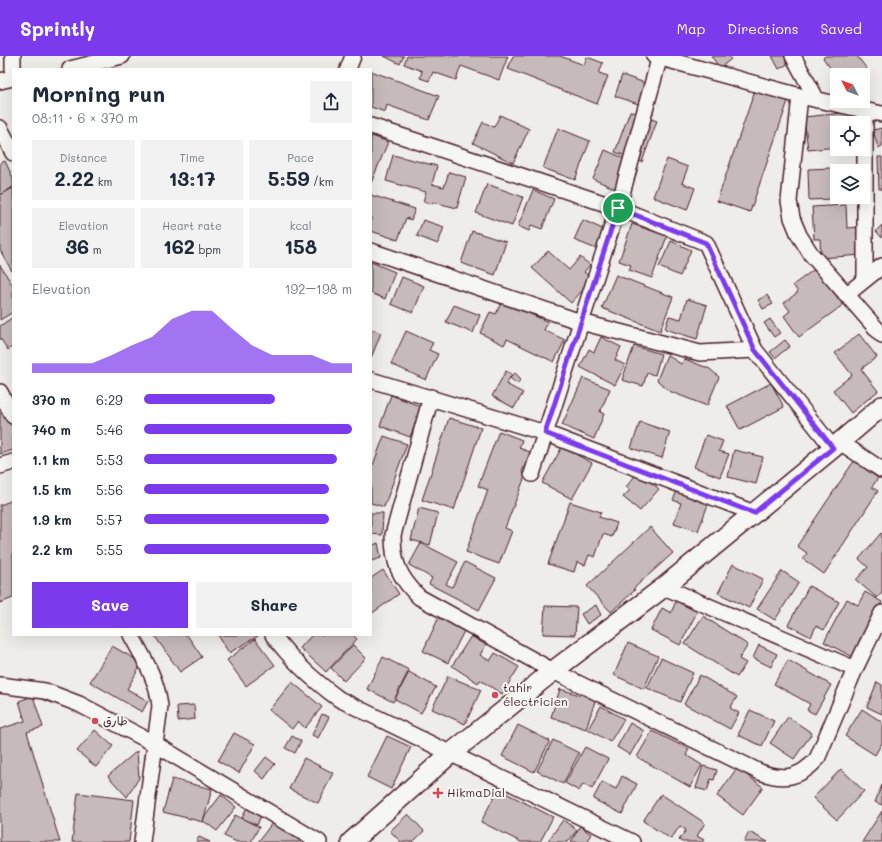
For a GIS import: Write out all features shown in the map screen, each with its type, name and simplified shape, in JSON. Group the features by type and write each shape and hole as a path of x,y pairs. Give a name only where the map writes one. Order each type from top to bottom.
{"street":[{"path":"12,56 13,68"},
{"path":"74,68 122,56"},
{"path":"348,68 353,56"},
{"path":"532,474 618,208 658,56 800,96 865,112 882,114"},
{"path":"793,56 817,100"},
{"path":"0,80 12,78"},
{"path":"800,96 789,201 792,218 799,235 811,254 882,335"},
{"path":"865,112 865,278"},
{"path":"372,126 618,208 706,243 755,350 837,445 882,470"},
{"path":"0,128 12,151"},
{"path":"372,251 581,322 700,353 755,350"},
{"path":"846,295 865,278 882,266"},
{"path":"372,380 545,433 754,513"},
{"path":"0,392 12,414"},
{"path":"430,397 393,535 393,553 398,569 406,584 419,597 553,672 760,772 772,776 785,777 797,774 809,768 817,759 882,613"},
{"path":"351,842 450,754 553,672 664,587 837,445 882,406"},
{"path":"0,466 12,462"},
{"path":"664,587 856,670"},
{"path":"132,636 154,677 158,690 159,712 142,842"},
{"path":"274,636 288,655 311,679 339,699 632,842"},
{"path":"0,684 27,687 62,696 155,744 319,842"}],"building":[{"path":"384,56 404,56 400,64"},
{"path":"407,56 508,56 499,80 461,66 456,80 433,72 429,81 420,78 422,71 404,64"},
{"path":"513,56 560,56 584,65 587,57 603,63 599,73 608,76 597,104 508,69"},
{"path":"711,56 729,56 731,59 720,68"},
{"path":"772,56 787,56 791,62 779,69"},
{"path":"825,56 857,56 866,68 830,68 823,58"},
{"path":"372,71 439,96 429,120 387,105 385,112 372,107"},
{"path":"622,75 651,85 644,106 615,96"},
{"path":"755,90 788,101 750,212 717,201"},
{"path":"630,111 657,121 642,162 615,152"},
{"path":"852,112 852,116 830,116 830,148 808,150 804,117"},
{"path":"500,115 529,129 513,163 473,143 483,122 494,127"},
{"path":"558,128 590,141 575,180 543,168"},
{"path":"882,128 882,146 878,148 873,130"},
{"path":"372,136 388,142 372,181"},
{"path":"605,150 628,160 616,189 593,179"},
{"path":"393,155 437,166 432,184 444,187 449,172 466,177 457,208 423,201 426,192 386,181"},
{"path":"878,157 882,157 882,189 879,189"},
{"path":"667,159 688,167 682,183 695,188 687,210 653,197"},
{"path":"5,161 12,176 12,189 0,195 0,163"},
{"path":"830,168 830,199 809,200 808,169"},
{"path":"487,184 523,197 512,226 476,213"},
{"path":"12,188 12,271 0,250 0,195"},
{"path":"533,190 554,199 542,229 531,225 529,231 518,226"},
{"path":"372,195 415,209 411,220 406,218 398,240 372,231"},
{"path":"846,205 847,228 860,227 862,255 821,258 820,239 814,239 812,207"},
{"path":"423,220 444,227 438,244 417,236"},
{"path":"583,220 609,232 601,251 574,240"},
{"path":"632,224 667,236 652,278 629,270 631,265 619,261"},
{"path":"882,225 882,238 876,231"},
{"path":"472,231 506,242 495,275 461,263"},
{"path":"671,241 691,250 680,276 659,267"},
{"path":"548,251 569,270 580,257 590,265 584,272 593,279 571,303 532,268"},
{"path":"372,262 395,272 385,299 372,293"},
{"path":"0,265 12,284 12,313 0,320"},
{"path":"816,268 843,305 799,337 784,316 790,311 784,303 798,292 793,285"},
{"path":"616,275 673,297 660,331 602,308"},
{"path":"402,277 424,286 413,313 391,304"},
{"path":"767,295 773,304 763,309 758,300"},
{"path":"687,299 707,305 697,339 665,329 669,316 681,319"},
{"path":"502,301 548,322 544,330 565,340 554,362 507,339 504,345 480,333 490,312 496,314"},
{"path":"454,305 480,315 473,333 446,322"},
{"path":"12,318 12,347 8,350 0,338 0,326"},
{"path":"770,319 780,333 774,337 764,323"},
{"path":"372,329 381,333 372,356"},
{"path":"406,331 433,343 429,350 438,354 426,380 391,364"},
{"path":"859,334 877,357 861,369 878,391 851,413 833,390 852,375 835,353"},
{"path":"601,337 621,347 615,360 625,365 615,385 580,367 589,349 594,352"},
{"path":"785,340 790,346 775,358 770,352"},
{"path":"634,346 661,354 655,375 647,373 643,386 622,380"},
{"path":"667,355 681,364 685,359 710,369 719,377 707,406 669,391 657,380"},
{"path":"506,371 512,374 506,384 523,393 514,408 492,396"},
{"path":"515,373 521,379 517,384 510,378"},
{"path":"583,378 610,389 600,412 604,414 594,439 562,425"},
{"path":"771,383 784,407 740,430 727,406"},
{"path":"391,395 422,407 410,437 380,426"},
{"path":"7,411 12,427 12,450 0,454 0,413"},
{"path":"449,418 481,428 454,510 422,500"},
{"path":"640,422 670,432 662,458 631,448"},
{"path":"499,431 522,440 519,448 530,452 522,472 526,474 505,528 512,531 499,564 466,552 488,490 478,486"},
{"path":"706,435 723,441 719,451 729,454 720,477 694,467"},
{"path":"384,436 407,444 384,507 372,503 373,465"},
{"path":"562,447 592,463 572,499 542,483"},
{"path":"734,450 763,457 756,484 728,477"},
{"path":"854,461 878,478 872,487 878,491 824,574 803,559 807,553 797,546"},
{"path":"638,472 659,489 640,511 623,497 630,490 626,487"},
{"path":"677,491 709,502 698,531 674,523 681,503 673,500"},
{"path":"12,500 12,598 0,603 0,505"},
{"path":"570,502 601,512 599,517 617,523 612,537 603,534 595,557 589,555 585,565 577,562 574,572 548,564"},
{"path":"419,508 438,513 430,545 411,540"},
{"path":"372,513 383,513 382,535 372,534"},
{"path":"650,527 673,553 633,589 635,590 611,612 587,586"},
{"path":"881,533 882,593 877,598 856,580 868,567 859,559"},
{"path":"378,543 381,558 372,561 372,546"},
{"path":"421,543 458,562 446,584 452,587 465,562 496,578 479,610 429,584 432,578 409,565"},
{"path":"733,564 763,579 749,608 718,593"},
{"path":"383,570 399,594 372,613 372,577"},
{"path":"782,571 799,582 775,620 757,609"},
{"path":"809,586 839,602 824,630 816,626 811,637 788,625"},
{"path":"865,592 882,602 853,657 824,642 847,599 858,605"},
{"path":"676,601 697,612 680,645 651,630 662,608 671,613"},
{"path":"596,605 601,615 587,624 581,614"},
{"path":"545,606 577,607 575,635 543,634"},
{"path":"703,616 748,645 739,659 746,663 737,677 685,644"},
{"path":"439,617 465,629 448,663 423,651"},
{"path":"155,636 188,636 202,657 180,672"},
{"path":"219,636 258,636 229,653"},
{"path":"311,636 354,636 357,639 326,672 300,648"},
{"path":"471,636 486,645 480,655 490,661 495,653 519,667 502,694 480,680 478,683 452,666"},
{"path":"255,639 275,665 246,686 227,660"},
{"path":"628,643 658,656 644,689 614,675"},
{"path":"353,645 366,658 344,681 331,668"},
{"path":"759,645 777,654 771,667 753,658"},
{"path":"112,646 142,663 127,689 148,701 142,712 90,682"},
{"path":"383,657 409,670 393,702 367,689"},
{"path":"661,658 693,673 680,702 647,688"},
{"path":"788,660 831,685 815,714 807,710 810,704 774,684"},
{"path":"409,672 436,687 421,713 395,699"},
{"path":"700,675 737,697 730,708 739,713 730,729 684,704"},
{"path":"448,676 481,690 465,724 432,709"},
{"path":"292,682 322,707 305,728 298,721 292,729 269,710"},
{"path":"877,682 882,685 882,714 867,707"},
{"path":"560,689 580,695 582,690 597,695 586,729 551,717"},
{"path":"33,696 43,727 27,732 60,842 0,842 0,729 25,721 19,701"},
{"path":"194,705 195,719 178,721 177,706"},
{"path":"601,706 624,719 610,742 588,729"},
{"path":"862,709 882,722 882,743 875,755 845,736"},
{"path":"750,710 774,721 762,746 738,735"},
{"path":"322,714 329,717 318,738 312,735"},
{"path":"788,717 812,733 794,759 770,743"},
{"path":"630,723 644,731 630,755 617,747"},
{"path":"518,725 550,741 534,772 502,756"},
{"path":"95,730 113,746 96,767 77,751"},
{"path":"652,731 689,749 686,755 702,765 690,787 637,757"},
{"path":"234,733 255,744 239,773 218,761"},
{"path":"292,736 301,741 295,753 285,748"},
{"path":"387,736 411,747 391,789 367,777"},
{"path":"553,740 579,753 563,784 537,771"},
{"path":"585,747 608,759 592,789 583,784 579,791 565,783"},
{"path":"137,751 139,778 127,797 108,776"},
{"path":"266,757 275,764 264,779 255,771"},
{"path":"304,758 333,773 318,803 289,789"},
{"path":"703,766 717,770 714,780 711,779 707,791 696,788"},
{"path":"737,768 763,787 743,815 717,796"},
{"path":"841,769 864,791 837,820 813,798"},
{"path":"622,776 637,784 622,814 593,799 602,782 616,789"},
{"path":"172,779 212,789 203,822 163,812"},
{"path":"882,785 882,805 875,802"},
{"path":"498,789 553,817 540,842 521,842 481,822"},
{"path":"78,793 134,800 129,842 72,842"},
{"path":"661,794 705,823 697,836 704,840 702,842 682,842 679,840 686,830 680,826 671,839 643,821"},
{"path":"221,795 236,807 217,831 202,820"},
{"path":"247,807 262,813 257,825 242,818"},
{"path":"882,811 882,842 862,842"},
{"path":"408,814 424,831 413,842 401,842 390,831"},
{"path":"235,815 259,827 251,842 237,842 224,836"},
{"path":"275,819 303,839 301,842 258,842"},
{"path":"563,820 577,830 568,842 547,842"},
{"path":"580,826 591,834 586,842 571,842"},
{"path":"749,832 768,842 744,842"},
{"path":"199,837 210,842 196,842"}],"place":[{"name":"tahir électricien","path":"495,695"},
{"name":"طارق","path":"95,721"},
{"name":"HikmaDial","path":"438,793"}],"route":[{"path":"618,208 706,243 755,350 833,448 754,513 545,433 618,208"}]}
